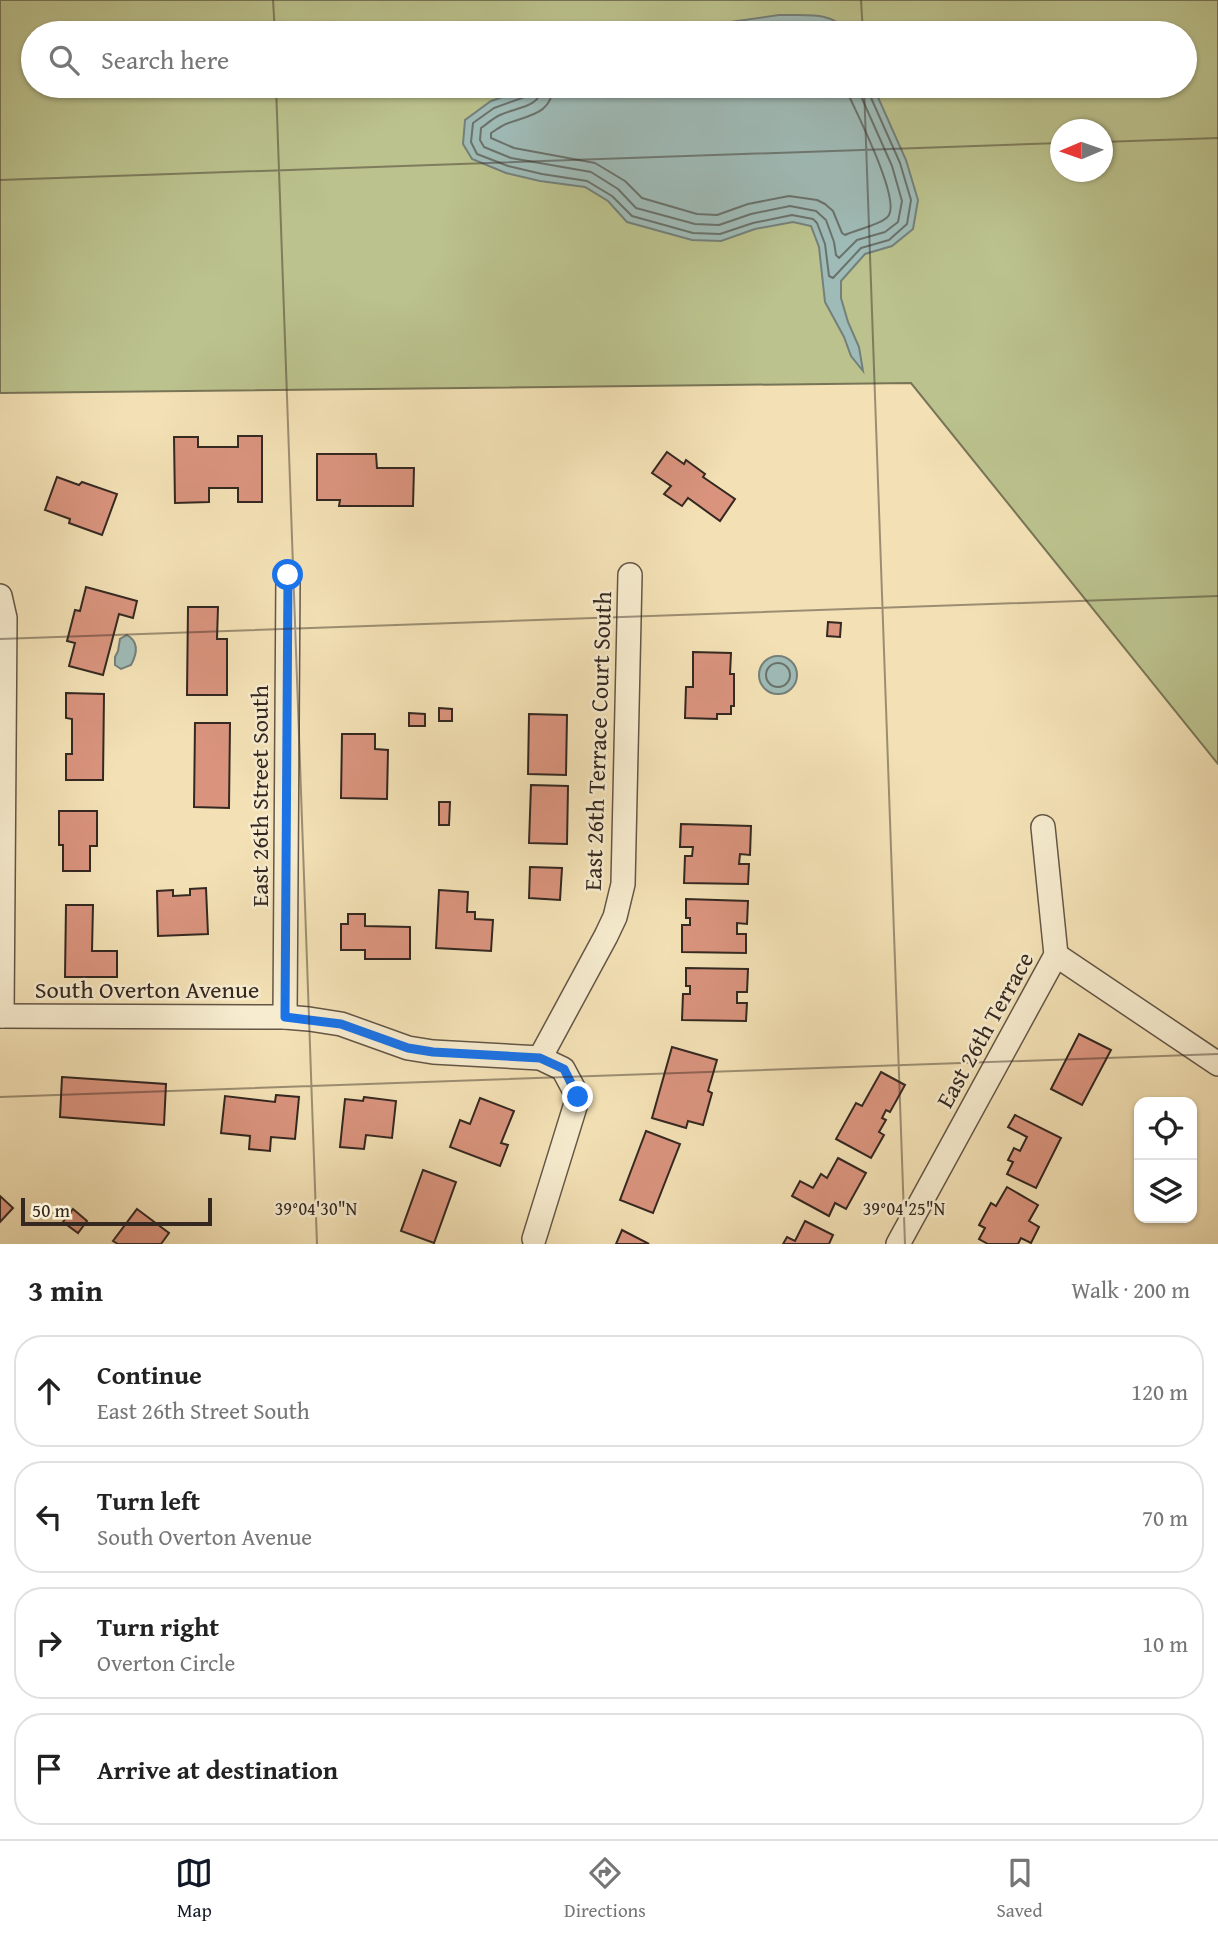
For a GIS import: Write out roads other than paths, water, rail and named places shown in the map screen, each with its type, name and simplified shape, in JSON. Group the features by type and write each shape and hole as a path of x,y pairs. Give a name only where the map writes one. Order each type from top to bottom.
{"street":[{"name":"East 26th Street South","path":"285,1017 288,575"},
{"name":"East 26th Terrace Court South","path":"540,1058 606,936 615,917 623,884 631,575"},
{"path":"0,596 5,618 1,1016"},
{"name":"East 26th Terrace","path":"898,1244 1056,954 1043,827"},
{"path":"1056,954 1218,1064"},
{"name":"South Overton Avenue","path":"1,1016 285,1017 341,1024 408,1048 433,1052 540,1058"},
{"path":"534,1239 578,1097 564,1069 540,1058"}],"water":[{"path":"779,15 807,15 835,21 737,21"},
{"path":"500,98 878,98 906,160 918,200 913,229 892,246 865,254 841,281 841,298 859,347 863,371 851,356 825,302 819,247 811,226 793,222 755,229 721,241 692,240 627,222 608,201 585,187 506,173 472,159 463,144 465,120 491,101"},
{"path":"127,635 134,641 136,653 131,665 121,669 115,665 115,657 120,639"},
{"path":"778,656 791,662 797,675 791,688 778,694 765,688 759,675 765,662"}]}
